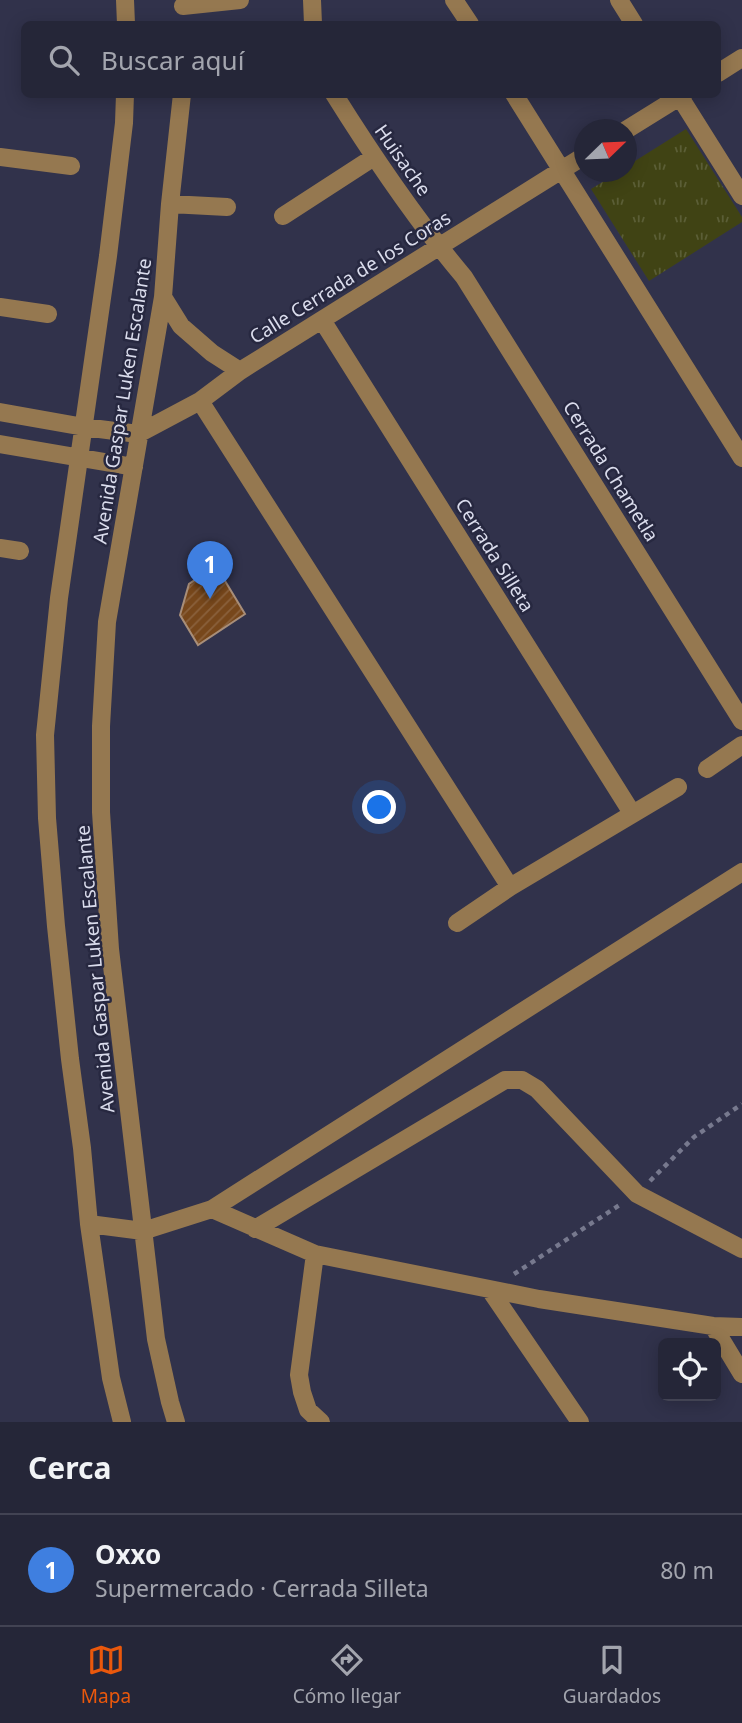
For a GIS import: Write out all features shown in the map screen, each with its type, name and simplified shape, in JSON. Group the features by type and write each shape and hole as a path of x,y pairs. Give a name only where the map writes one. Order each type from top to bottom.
{"street":[{"path":"125,0 126,21"},
{"path":"183,21 183,3 240,0"},
{"path":"312,0 313,21"},
{"path":"454,0 468,21"},
{"path":"619,0 632,21"},
{"path":"721,71 742,58"},
{"name":"Avenida Gaspar Luken Escalante","path":"122,1422 111,1378 89,1224 56,926 47,818 45,735 60,598 118,176 125,98"},
{"name":"Avenida Gaspar Luken Escalante","path":"176,1422 156,1339 110,949 101,812 101,726 107,622 163,297 182,98"},
{"name":"Huisache","path":"337,98 374,157 439,247"},
{"path":"517,98 742,458"},
{"path":"637,123 675,98"},
{"path":"682,98 742,196"},
{"path":"0,157 71,166"},
{"path":"283,216 374,157"},
{"name":"Calle Cerrada de los Coras","path":"138,434 200,401 240,371 574,162"},
{"path":"170,204 227,207"},
{"name":"Cerrada Chametla","path":"439,247 464,277 742,721"},
{"path":"163,297 181,326 212,353 240,371"},
{"path":"0,307 48,314"},
{"name":"Cerrada Silleta","path":"323,320 632,813"},
{"path":"200,401 510,887"},
{"path":"0,412 138,434"},
{"path":"0,444 134,467"},
{"path":"0,548 20,551"},
{"path":"707,769 742,745"},
{"path":"457,923 510,887 678,787"},
{"path":"89,1224 143,1231 212,1209 742,872"},
{"path":"255,1229 505,1080 522,1080 537,1089 637,1194 742,1249"},
{"path":"212,1209 315,1254 539,1300 712,1326 742,1328"},
{"path":"315,1254 299,1375 308,1410 321,1422"},
{"path":"490,1290 580,1422"},
{"path":"712,1326 742,1374"}],"green space":[{"path":"686,129 742,217 742,222 649,281 591,189 603,182 637,182 637,160"}],"building":[{"path":"216,566 245,614 198,645 180,615 189,584"}],"place":[{"name":"Oxxo","path":"210,599"}]}
